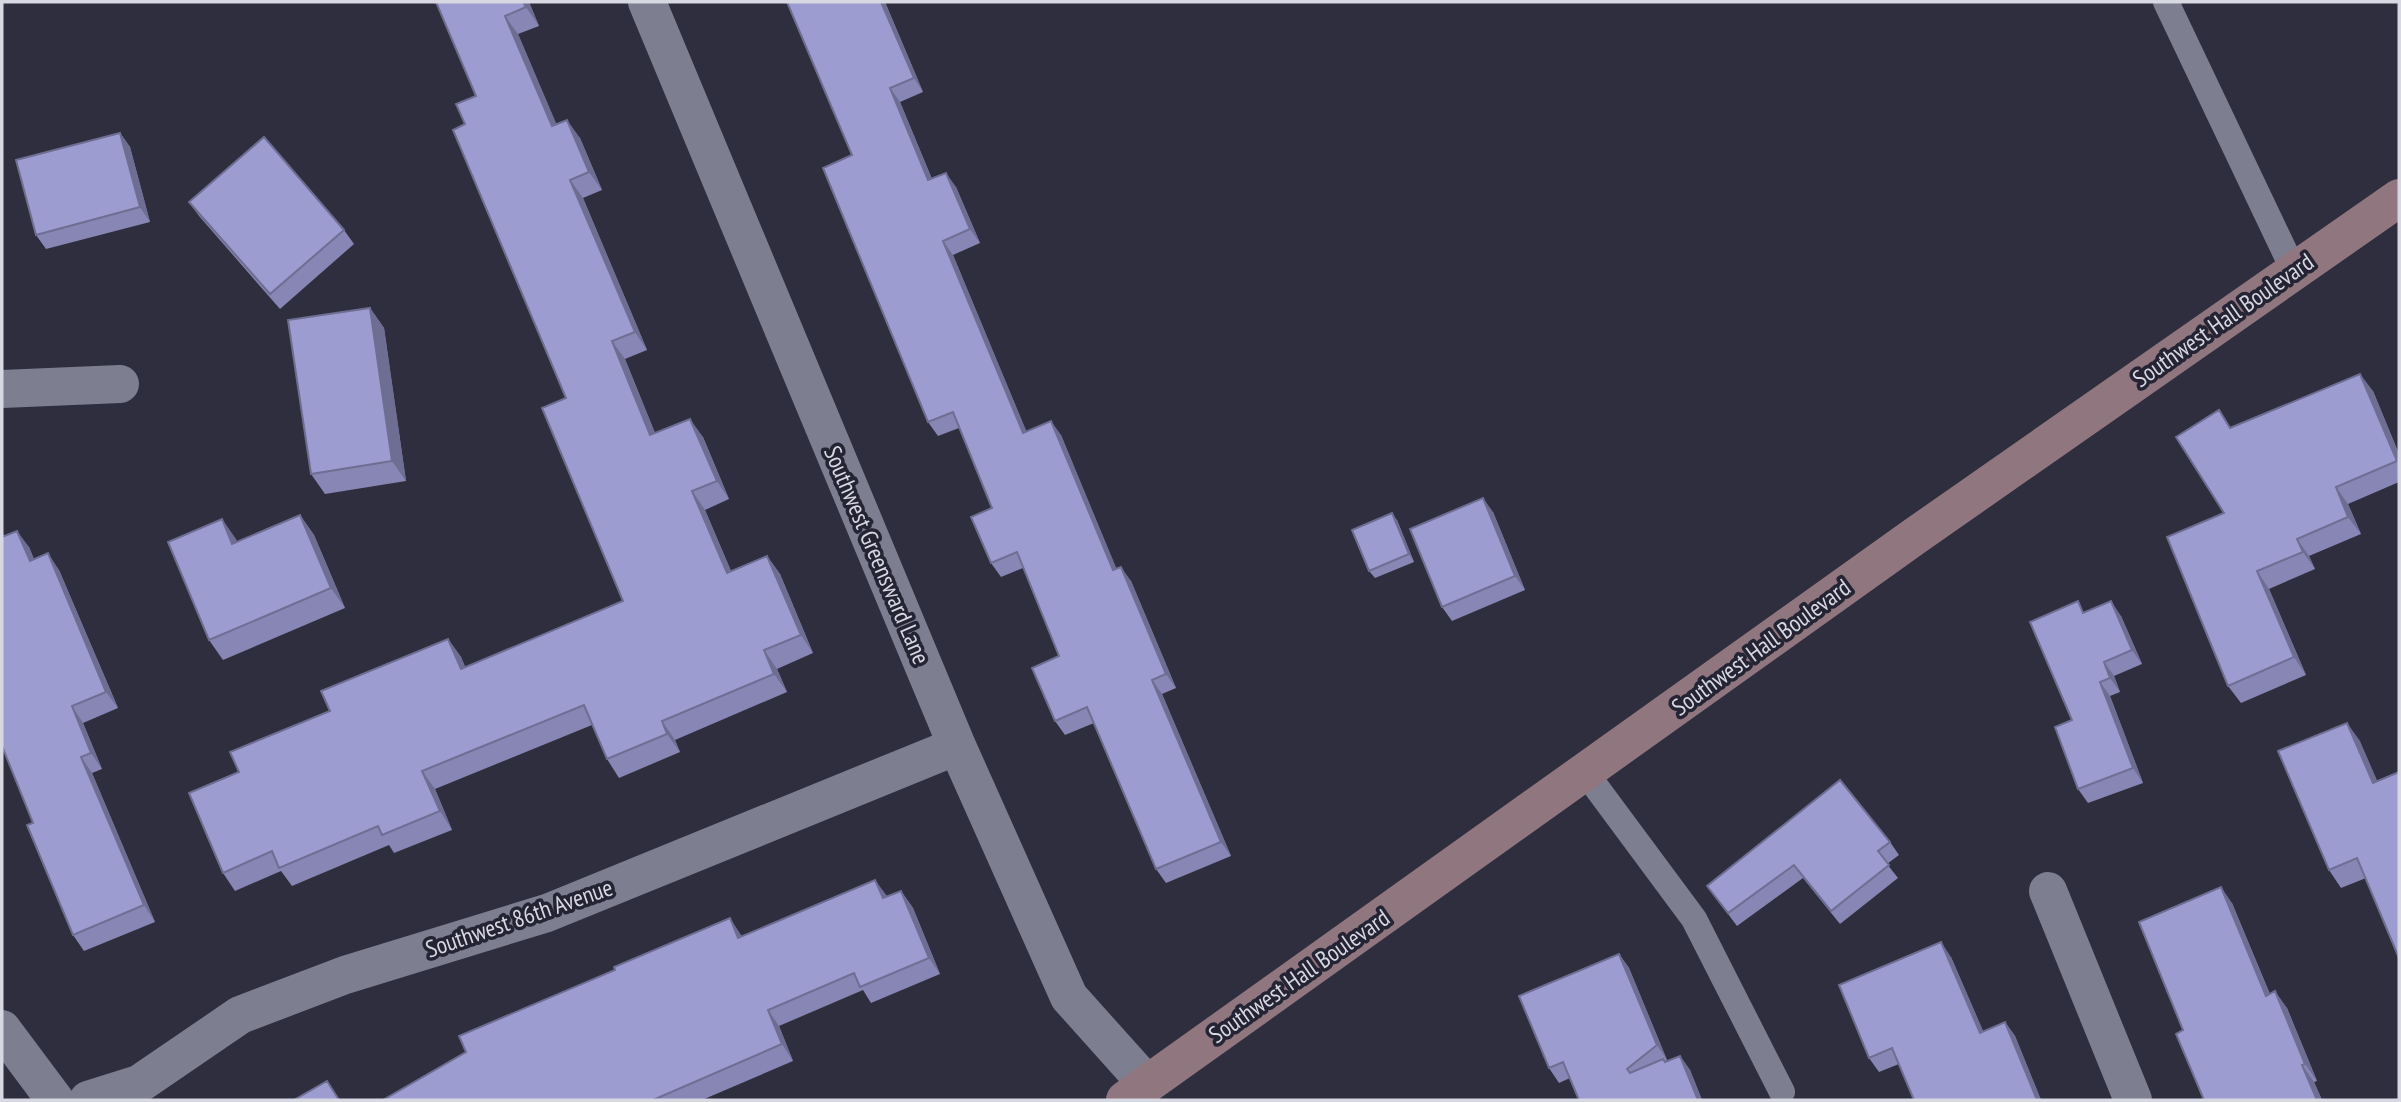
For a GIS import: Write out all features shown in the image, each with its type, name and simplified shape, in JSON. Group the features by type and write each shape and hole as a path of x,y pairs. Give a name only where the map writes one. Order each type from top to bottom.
{"main road":[{"name":"Southwest Hall Boulevard","path":"1136,1092 1914,536 2399,198"}],"street":[{"name":"Southwest Greensward Lane","path":"647,2 957,746 1069,997 1136,1092"},
{"path":"2,389 120,384"},
{"name":"Southwest 86th Avenue","path":"88,1100 139,1084 240,1015 345,975 547,914 957,746"},
{"path":"2048,891 2133,1100"},
{"path":"2,1029 55,1100"}],"lane":[{"path":"2166,2 2294,271"},
{"path":"1586,772 1695,919 1782,1092"}],"building":[{"path":"436,2 523,2 526,7 505,16 552,126 567,120 589,172 570,180 635,332 612,341 650,435 690,419 717,481 692,491 727,573 767,556 801,635 764,650 774,674 662,721 667,734 607,759 584,705 422,771 440,811 382,835 378,826 279,868 272,851 223,873 189,793 239,772 230,752 330,711 321,691 448,639 461,669 623,601 542,408 566,398 453,130 465,124 456,104 476,96"},
{"path":"787,2 881,2 914,78 890,88 928,180 946,173 970,229 943,241 1023,433 1051,421 1113,570 1121,567 1166,674 1152,680 1221,842 1156,869 1087,707 1055,721 1032,668 1059,656 1017,552 991,563 971,517 992,508 953,412 928,422 823,168 852,155"},
{"path":"120,133 140,207 36,235 16,160"},
{"path":"264,137 344,230 270,294 189,202"},
{"path":"370,308 392,461 311,474 288,320"},
{"path":"2360,374 2397,461 2336,487 2348,517 2297,539 2303,552 2257,571 2294,657 2228,686 2167,537 2224,513 2176,437 2219,410 2230,428"},
{"path":"1483,498 1515,576 1442,607 1410,529"},
{"path":"1392,513 1409,554 1369,571 1352,530"},
{"path":"300,515 331,588 209,640 168,542 222,519 232,544"},
{"path":"17,531 30,561 48,553 106,692 72,706 91,753 81,757 144,905 73,935 27,825 33,823 2,746 2,537"},
{"path":"2078,601 2083,613 2111,601 2132,650 2104,662 2110,678 2100,682 2133,768 2078,789 2055,727 2072,720 2030,622"},
{"path":"2347,723 2373,783 2399,772 2399,958 2357,858 2329,870 2278,751"},
{"path":"1840,780 1890,842 1878,851 1889,865 1831,911 1794,865 1728,913 1707,886"},
{"path":"875,880 883,898 901,891 929,958 860,987 854,973 768,1010 782,1044 653,1100 383,1100 466,1052 459,1036 730,918 738,938"},
{"path":"2221,887 2266,996 2275,991 2317,1100 2204,1100 2176,1034 2183,1030 2139,922"},
{"path":"1941,942 1980,1033 2005,1022 2037,1100 1914,1100 1892,1048 1869,1058 1839,985"},
{"path":"1619,954 1657,1045 1627,1069 1630,1073 1663,1059 1665,1062 1680,1056 1698,1100 1579,1100 1563,1062 1549,1068 1519,996"},
{"path":"327,1081 339,1100 294,1100"}]}
